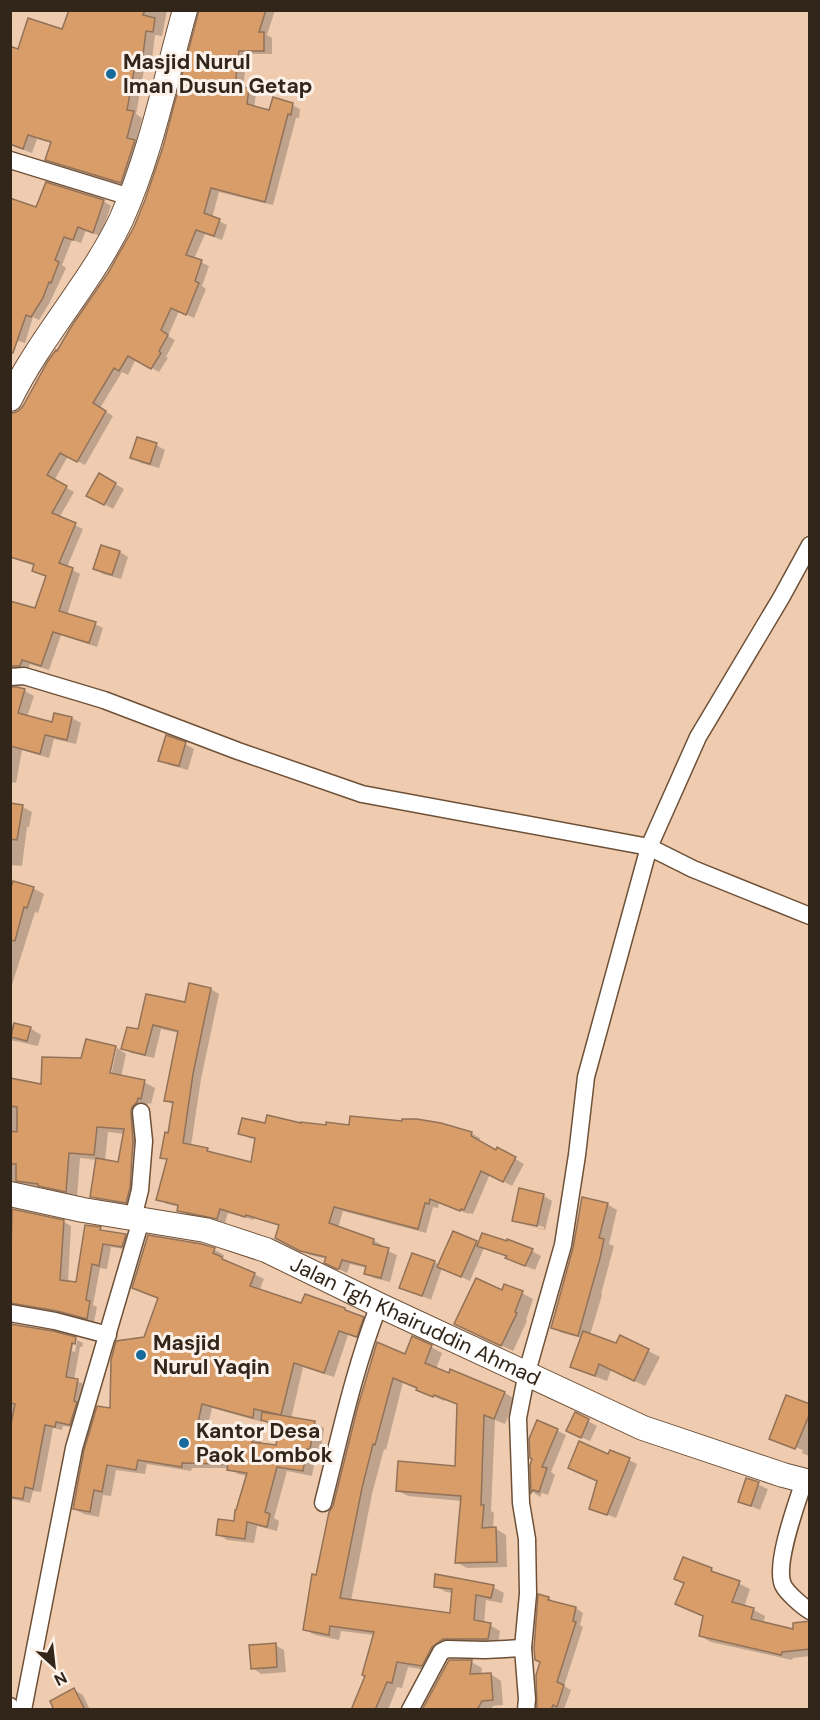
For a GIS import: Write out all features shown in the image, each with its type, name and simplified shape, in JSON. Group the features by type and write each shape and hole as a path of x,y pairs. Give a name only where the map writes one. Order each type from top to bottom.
{"street":[{"path":"10,399 111,239 130,197 147,152 185,10"},
{"path":"10,160 130,197"},
{"path":"526,1710 523,1648 528,1594 527,1539 521,1503 518,1418 527,1372 563,1245 586,1077 649,847 698,737 810,545"},
{"path":"10,677 24,676 104,700 238,751 362,794 649,847 693,869 810,916"},
{"path":"23,1710 74,1448 108,1335 137,1219 144,1141 141,1112"},
{"name":"Jalan Tgh Khairuddin Ahmad","path":"10,1194 83,1210 206,1230 266,1250 643,1428 807,1482"},
{"path":"323,1503 348,1396 379,1305"},
{"path":"10,1313 54,1321 108,1335"},
{"path":"807,1482 787,1535 781,1562 783,1584 802,1606 810,1611"},
{"path":"410,1710 441,1652 447,1649 523,1648"}],"building":[{"path":"69,10 145,10 143,15 155,18 153,32 146,31 143,55 137,54 127,110 134,111 127,138 135,140 121,183 45,160 51,142 28,135 23,149 10,144 10,46 18,49 28,18 62,29"},
{"path":"199,10 266,10 259,32 264,32 264,51 239,51 235,86 249,88 247,104 269,110 273,97 293,103 291,115 288,114 265,202 211,188 204,213 220,219 214,236 196,230 186,255 202,260 195,281 199,283 186,315 171,308 161,330 168,335 151,369 128,356 119,371 114,368 93,403 106,411 77,462 60,453 47,475 67,486 52,513 76,523 59,563 73,568 59,611 96,622 89,643 53,632 41,666 22,660 20,666 10,666 10,601 35,608 46,576 32,571 34,564 10,557 10,414 23,406 48,361 57,351 108,273 134,227 163,147"},
{"path":"46,182 104,200 93,233 78,227 73,240 64,237 55,260 59,262 51,283 49,282 43,298 31,317 26,315 13,353 10,352 10,198 36,207"},
{"path":"137,437 157,443 150,464 130,458"},
{"path":"99,473 116,483 104,505 86,496"},
{"path":"101,545 120,551 112,575 93,569"},
{"path":"10,687 25,689 18,713 52,722 54,713 72,717 67,740 45,735 40,754 10,746"},
{"path":"166,735 186,742 179,766 158,761"},
{"path":"10,803 23,805 17,840 10,839"},
{"path":"13,881 34,887 27,908 24,907 15,941 10,940 10,890"},
{"path":"189,983 211,988 193,1074 183,1143 208,1148 207,1151 251,1162 255,1138 238,1134 242,1118 265,1123 267,1115 301,1123 326,1125 326,1122 349,1125 350,1116 402,1121 402,1119 417,1119 472,1132 471,1136 496,1150 497,1147 516,1157 503,1182 481,1171 464,1210 460,1211 430,1199 429,1204 425,1203 418,1229 334,1207 329,1223 374,1239 373,1244 389,1248 381,1278 364,1274 366,1266 342,1260 337,1269 324,1263 326,1257 300,1251 275,1238 279,1225 220,1209 217,1219 177,1211 178,1205 156,1200 167,1159 160,1158 165,1132 168,1133 173,1102 164,1101 178,1031 153,1025 145,1055 121,1049 127,1027 138,1029 146,994 185,1002"},
{"path":"14,1023 31,1027 27,1041 11,1037"},
{"path":"86,1039 116,1046 110,1073 145,1080 141,1099 138,1098 131,1112 133,1141 130,1188 126,1203 90,1197 96,1158 118,1162 124,1129 97,1127 94,1155 69,1153 66,1192 16,1181 16,1164 10,1164 10,1131 17,1132 17,1107 10,1106 10,1078 41,1084 42,1057 81,1058"},
{"path":"519,1188 544,1194 537,1226 512,1221"},
{"path":"582,1197 608,1203 599,1238 604,1239 600,1258 578,1336 551,1328 573,1248"},
{"path":"12,1209 64,1220 60,1280 76,1282 85,1225 126,1234 122,1247 103,1244 99,1266 92,1264 86,1300 90,1301 87,1319 10,1303"},
{"path":"453,1231 477,1241 461,1277 437,1267"},
{"path":"482,1233 533,1249 525,1266 505,1258 507,1256 477,1246"},
{"path":"148,1235 215,1248 213,1253 222,1259 255,1273 250,1286 301,1303 305,1294 364,1317 357,1337 339,1331 324,1373 294,1363 281,1415 254,1409 253,1418 202,1404 196,1431 252,1432 252,1442 276,1445 278,1433 300,1433 261,1420 262,1412 315,1421 303,1471 277,1467 265,1512 270,1514 267,1527 247,1522 245,1539 216,1535 218,1519 234,1521 235,1510 247,1473 227,1470 228,1464 182,1463 182,1467 138,1460 136,1470 107,1465 102,1492 94,1490 90,1512 73,1509 84,1450 97,1406 110,1408 111,1360 116,1341 144,1337 158,1298 132,1288"},
{"path":"412,1253 435,1261 422,1296 399,1288"},
{"path":"476,1278 502,1290 504,1284 523,1291 515,1312 517,1313 501,1346 454,1324"},
{"path":"10,1324 76,1337 75,1344 72,1343 66,1377 78,1379 74,1401 77,1402 70,1425 56,1422 55,1427 45,1425 33,1489 25,1487 23,1499 10,1497 10,1429 15,1404 10,1403"},
{"path":"583,1331 616,1343 620,1335 649,1349 634,1381 599,1364 595,1376 570,1367"},
{"path":"412,1336 432,1345 425,1363 449,1373 450,1369 505,1392 494,1419 484,1415 482,1528 496,1527 497,1562 455,1563 461,1496 396,1491 398,1461 455,1466 457,1404 434,1395 433,1397 393,1378 362,1488 340,1598 450,1613 452,1589 434,1587 435,1574 494,1585 491,1598 476,1595 474,1620 491,1623 488,1639 443,1639 432,1647 422,1666 397,1662 392,1683 387,1682 375,1710 351,1710 365,1676 362,1675 374,1632 330,1626 329,1635 303,1630 312,1574 316,1575 329,1512 333,1506 377,1342 405,1354"},
{"path":"786,1395 810,1404 810,1413 795,1449 769,1439"},
{"path":"575,1412 589,1419 581,1438 566,1431"},
{"path":"537,1420 558,1429 542,1467 547,1468 539,1492 533,1490 531,1493 530,1465 532,1459 530,1458 529,1439"},
{"path":"579,1441 608,1454 610,1450 630,1458 607,1515 589,1509 597,1481 568,1468"},
{"path":"746,1478 759,1482 751,1506 738,1502"},
{"path":"683,1557 712,1568 711,1571 740,1581 732,1602 754,1608 751,1619 793,1629 793,1623 810,1621 810,1649 782,1652 781,1655 699,1636 703,1616 675,1604 684,1583 674,1579"},
{"path":"538,1594 549,1597 548,1600 576,1607 573,1621 576,1622 557,1682 564,1685 557,1707 553,1705 551,1710 537,1710 536,1675 540,1662 535,1660 534,1648"},
{"path":"276,1643 277,1667 251,1669 249,1645"},
{"path":"449,1660 472,1660 470,1674 491,1673 493,1700 482,1701 477,1710 422,1710"},
{"path":"74,1688 85,1710 54,1710 50,1701"}],"place":[{"name":"Masjid Nurul Iman Dusun Getap","path":"111,74"},
{"name":"Masjid Nurul Yaqin","path":"141,1355"},
{"name":"Kantor Desa Paok Lombok","path":"184,1443"}]}
